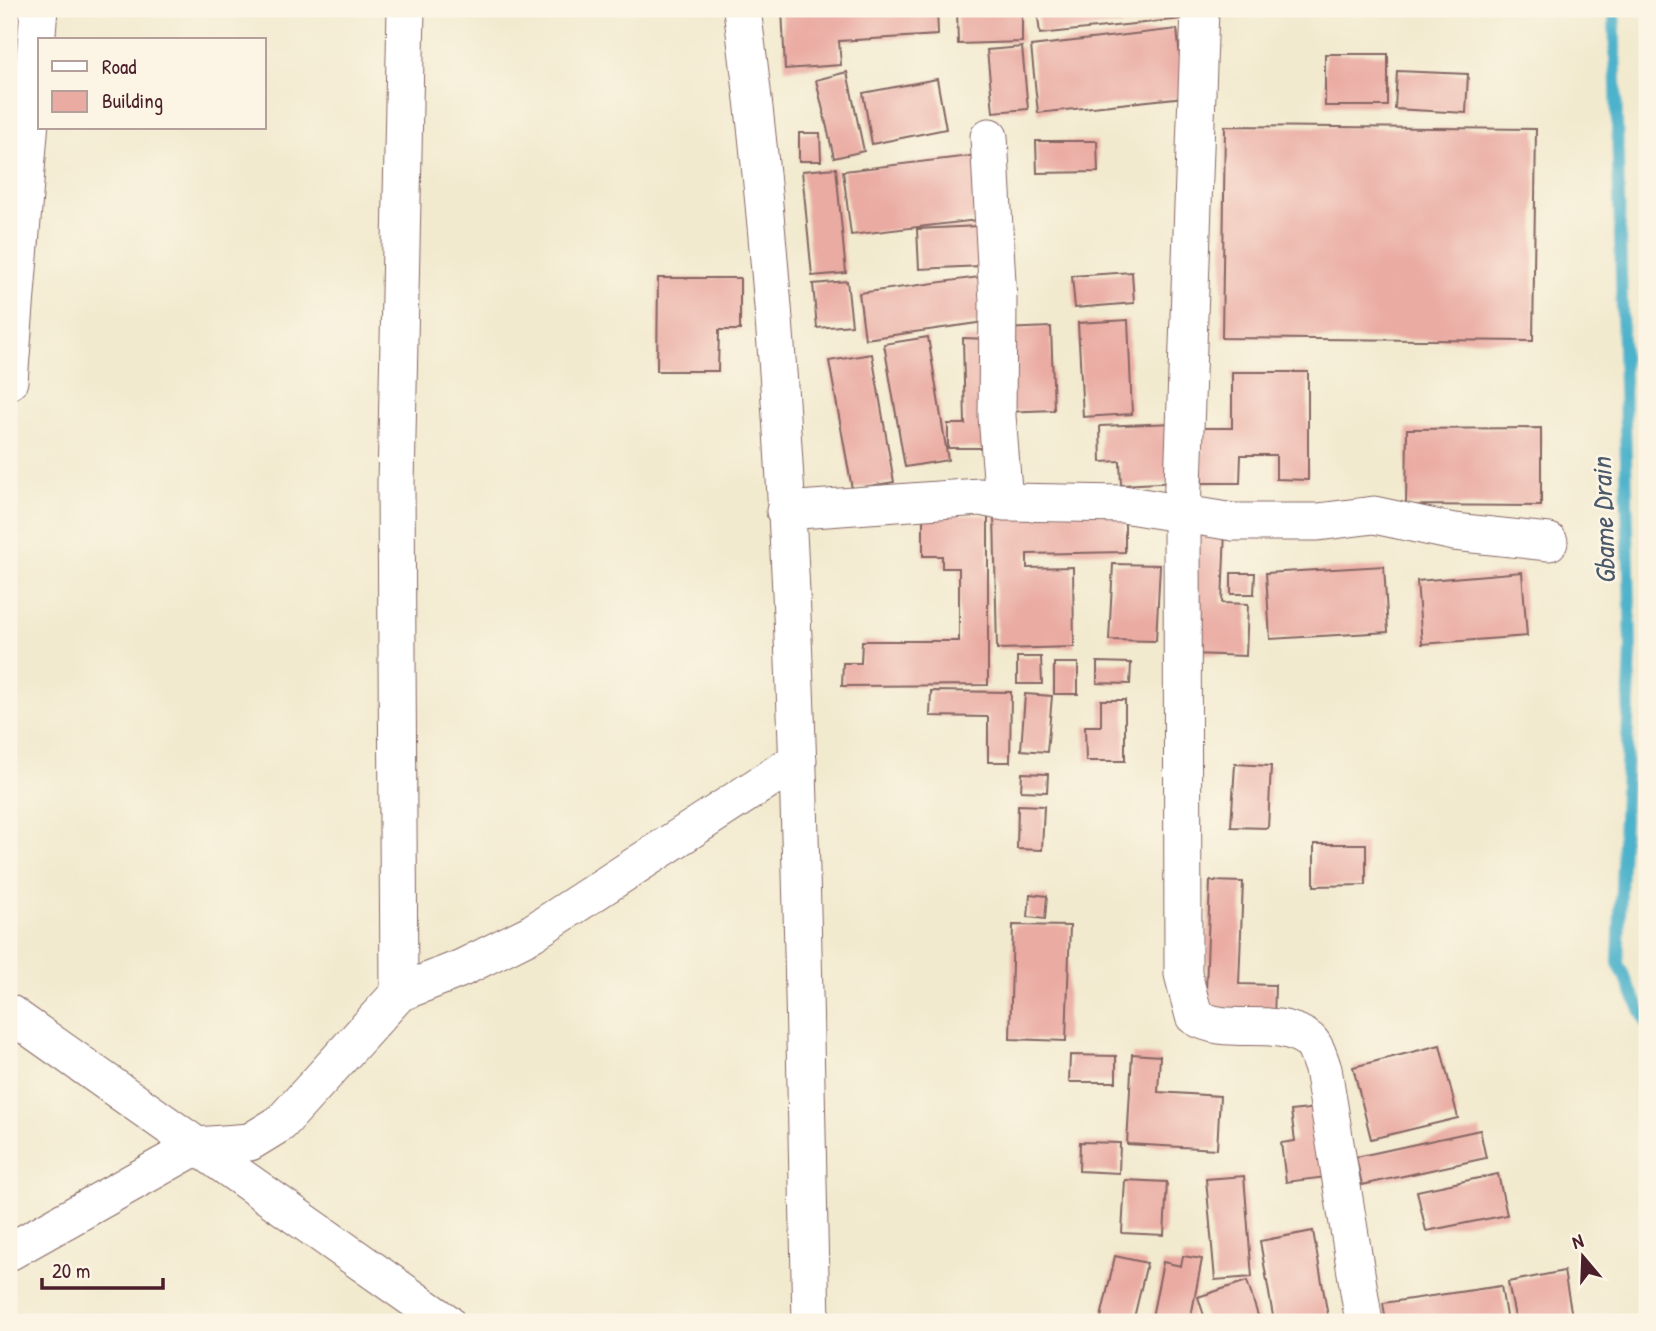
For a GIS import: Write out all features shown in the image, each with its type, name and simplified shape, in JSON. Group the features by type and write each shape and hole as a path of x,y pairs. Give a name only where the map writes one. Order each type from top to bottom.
{"street":[{"path":"9,381 39,9"},
{"path":"399,993 396,484 406,9"},
{"path":"742,9 762,165 785,511 798,760 811,1322"},
{"path":"1200,9 1182,513 1183,974 1187,999 1194,1016 1208,1025 1287,1029 1311,1041 1323,1069 1364,1322"},
{"path":"989,137 998,301 997,416 1004,502"},
{"path":"785,511 980,497 1004,502 1123,504 1233,522 1318,522 1374,515 1454,532 1549,542"},
{"path":"9,1252 197,1146 250,1142 281,1124 399,993 462,968 532,933 798,760"},
{"path":"9,1013 446,1322"}],"building":[{"path":"782,9 937,9 938,35 839,41 841,65 785,69"},
{"path":"957,9 1022,9 1022,42 958,44"},
{"path":"1037,9 1180,9 1181,19 1040,34"},
{"path":"1287,9 1351,9 1351,14"},
{"path":"1177,29 1184,97 1038,113 1031,46"},
{"path":"1022,47 1028,109 993,112 987,50"},
{"path":"1325,54 1388,54 1388,106 1325,106"},
{"path":"1397,71 1468,74 1466,113 1395,109"},
{"path":"847,72 864,151 834,158 816,80"},
{"path":"937,79 946,129 872,144 863,93"},
{"path":"1225,126 1536,129 1533,341 1222,338"},
{"path":"799,133 820,133 821,161 799,161"},
{"path":"1036,141 1097,141 1098,172 1037,173"},
{"path":"978,155 986,219 851,235 843,171"},
{"path":"836,168 846,273 812,276 802,171"},
{"path":"978,226 981,266 919,269 917,229"},
{"path":"1132,272 1134,303 1075,308 1072,276"},
{"path":"979,277 985,322 865,339 859,293"},
{"path":"658,278 740,278 740,330 719,330 718,371 657,371"},
{"path":"847,281 852,325 817,328 813,284"},
{"path":"1128,320 1132,414 1083,417 1078,323"},
{"path":"1051,327 1054,410 1003,412 1000,329"},
{"path":"928,337 948,460 905,467 884,344"},
{"path":"963,338 989,339 991,448 948,448 948,424 965,424"},
{"path":"872,354 894,482 852,489 829,361"},
{"path":"1232,372 1308,372 1308,480 1276,479 1276,455 1241,455 1240,483 1202,483 1202,428 1232,428"},
{"path":"1174,423 1177,482 1121,485 1120,461 1101,462 1100,426"},
{"path":"1541,428 1541,506 1406,505 1407,429"},
{"path":"1125,511 1125,552 1027,554 1027,568 1073,567 1074,647 997,649 994,514"},
{"path":"923,515 988,515 988,685 842,686 843,663 861,663 862,641 959,641 959,568 942,568 942,556 923,556"},
{"path":"1198,530 1225,531 1222,603 1248,604 1246,656 1193,654"},
{"path":"1113,564 1160,565 1156,641 1109,640"},
{"path":"1384,566 1388,632 1270,639 1266,573"},
{"path":"1522,572 1527,636 1422,644 1417,581"},
{"path":"1231,573 1255,573 1254,594 1231,594"},
{"path":"1017,657 1041,657 1042,684 1017,684"},
{"path":"1097,662 1131,663 1130,684 1097,683"},
{"path":"1054,663 1078,663 1078,694 1054,694"},
{"path":"931,691 1011,692 1010,762 988,762 988,717 930,716"},
{"path":"1025,694 1052,696 1047,752 1021,750"},
{"path":"1101,700 1125,700 1125,761 1086,761 1085,726 1101,726"},
{"path":"1235,764 1271,766 1268,828 1231,827"},
{"path":"1022,773 1048,774 1047,792 1021,791"},
{"path":"1018,805 1044,806 1042,850 1017,849"},
{"path":"1314,844 1366,844 1366,885 1314,886"},
{"path":"1210,881 1243,882 1239,984 1275,985 1274,1021 1205,1019"},
{"path":"1030,894 1047,896 1045,919 1028,917"},
{"path":"1013,925 1070,926 1066,1041 1010,1039"},
{"path":"1440,1045 1458,1118 1371,1139 1353,1067"},
{"path":"1132,1054 1160,1056 1158,1092 1220,1096 1217,1149 1127,1144"},
{"path":"1070,1055 1116,1056 1116,1082 1069,1082"},
{"path":"1318,1108 1327,1177 1286,1182 1281,1143 1295,1141 1291,1111"},
{"path":"1480,1130 1486,1158 1362,1185 1356,1157"},
{"path":"1080,1142 1120,1143 1119,1173 1079,1171"},
{"path":"1498,1174 1507,1215 1426,1231 1417,1191"},
{"path":"1244,1176 1252,1277 1215,1280 1206,1179"},
{"path":"1125,1180 1167,1182 1164,1235 1122,1233"},
{"path":"1313,1231 1329,1322 1274,1322 1260,1241"},
{"path":"1115,1256 1147,1263 1133,1322 1100,1322"},
{"path":"1183,1256 1202,1259 1190,1322 1151,1322 1163,1262 1181,1266"},
{"path":"1564,1271 1573,1322 1516,1322 1508,1282"},
{"path":"1247,1281 1260,1322 1206,1322 1198,1297"},
{"path":"1501,1286 1507,1322 1386,1322 1383,1303"}],"waterway":[{"name":"Gbame Drain","path":"1614,9 1631,649 1618,963 1647,1024"}]}
